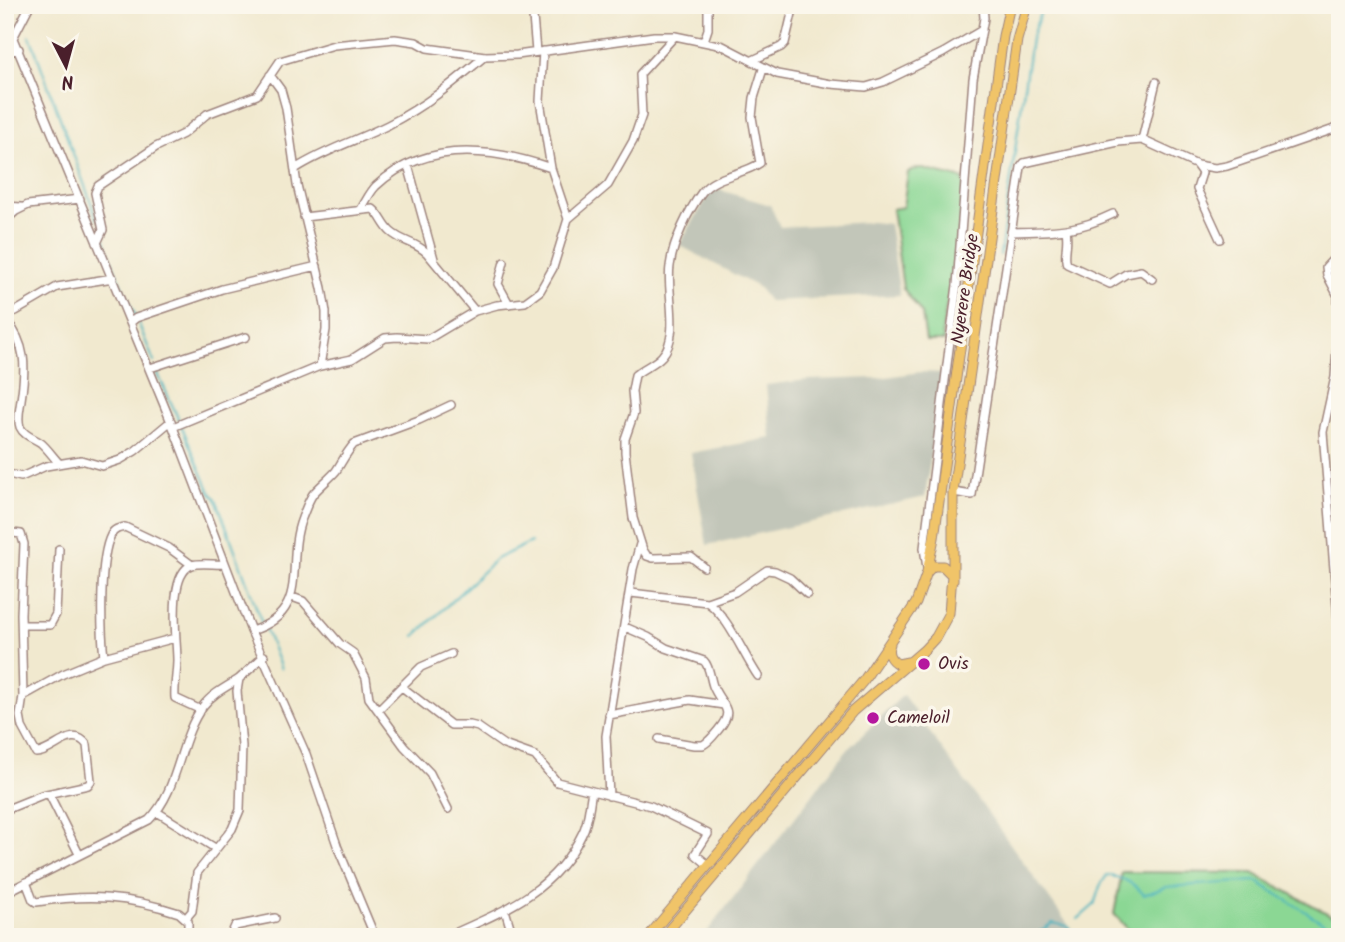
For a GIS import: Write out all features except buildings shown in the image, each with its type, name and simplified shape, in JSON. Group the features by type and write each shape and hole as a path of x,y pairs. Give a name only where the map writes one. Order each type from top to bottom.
{"main road":[{"name":"Nyerere Bridge","path":"648,937 864,680 916,603 927,572 936,524 1003,36 1010,5"},
{"name":"Nyerere Bridge","path":"663,937 853,711 930,644 949,613 953,580 953,492 1017,40 1027,5"},
{"path":"927,572 933,566 943,566 950,571 953,580"},
{"path":"891,641 888,652 891,660 903,664 913,660"}],"street":[{"path":"13,38 30,5"},
{"path":"532,5 539,52 540,101 551,168 568,219"},
{"path":"704,41 708,29 708,5"},
{"path":"753,60 785,43 794,5"},
{"path":"927,572 924,548 955,298 973,79 982,30 983,5"},
{"path":"5,19 150,368 251,631 306,754 338,848 375,937"},
{"path":"97,243 103,230 95,193 98,186 156,147 183,134 207,114 257,94 277,64 284,59 334,46 395,39 427,48 485,56 539,52 654,36 675,36 723,46 777,74 831,85 866,87 883,82 924,62 982,30"},
{"path":"5,473 21,477 46,466 81,460 102,466 135,451 172,424 320,366 352,359 385,338 428,339 474,311 531,300 540,291 553,268 568,219 597,195 614,176 634,141 642,115 640,74 675,36"},
{"path":"5,52 19,49"},
{"path":"295,169 425,105 485,56"},
{"path":"704,567 691,557 665,559 647,556 634,518 625,439 634,413 635,375 662,356 668,346 671,316 670,266 683,226 704,190 725,177 760,163 752,117 754,98 763,69"},
{"path":"270,75 281,90 286,107 304,217 326,312 320,366"},
{"path":"1142,140 1156,82"},
{"path":"953,492 972,495 1021,167 1024,163 1118,142 1142,140 1197,165 1216,168 1340,127"},
{"path":"361,208 374,188 395,171 427,157 484,151 523,158 551,168"},
{"path":"408,165 434,260"},
{"path":"1197,165 1202,173 1197,190 1220,239"},
{"path":"967,174 984,176"},
{"path":"5,205 22,207 80,199"},
{"path":"5,221 22,207"},
{"path":"304,217 361,208 376,210 391,232 419,245 434,260 474,311"},
{"path":"1011,232 1066,230 1083,227 1113,214"},
{"path":"1066,230 1067,264 1110,284 1126,274 1141,271 1152,279"},
{"path":"1340,252 1326,267 1327,275 1338,293 1338,334 1335,377 1323,432 1340,644"},
{"path":"504,262 498,284 509,304"},
{"path":"131,322 194,297 317,266"},
{"path":"59,463 40,443 20,428 24,354 5,316 57,287 113,278"},
{"path":"150,368 246,337"},
{"path":"251,631 264,627 285,610 292,597 302,517 313,494 337,470 348,451 358,443 451,405"},
{"path":"104,657 101,633 105,559 111,534 117,528 125,527 169,548 192,565 225,564"},
{"path":"5,532 15,531 23,537 22,727 36,753 42,753 64,739 80,738 87,745 91,783 5,810"},
{"path":"609,796 606,736 633,569 641,544"},
{"path":"22,625 45,626 54,620 59,549"},
{"path":"192,565 185,571 177,588 175,698 201,710"},
{"path":"631,593 707,602 735,592 767,570 790,578 807,594"},
{"path":"292,597 303,601 340,644 353,653 366,678 369,698 404,746 430,773 448,809"},
{"path":"707,602 716,608 727,622 758,676"},
{"path":"625,627 666,648 708,664 714,688 728,716 703,745 659,739"},
{"path":"27,694 63,674 104,657 175,638"},
{"path":"379,710 421,667 451,654"},
{"path":"5,893 136,828 157,812 173,781 201,710 216,693 239,679 264,656"},
{"path":"186,918 192,911 197,873 232,829 240,810 242,746 239,679"},
{"path":"402,687 451,725 478,727 504,745 535,756 557,782 651,806 708,834 695,854 707,864"},
{"path":"610,715 690,700 724,705"},
{"path":"446,937 505,910 547,884 583,833 592,791"},
{"path":"49,794 79,854"},
{"path":"157,812 215,848"},
{"path":"26,882 36,902 105,896 166,909 186,918 189,925 188,937"},
{"path":"505,910 513,937"},
{"path":"230,937 235,926 275,918"}],"shaded area":[{"path":"713,188 770,205 780,227 871,222 889,224 900,295 769,301 758,287 679,245"},
{"path":"920,372 942,373 925,497 707,545 691,453 771,438 766,385 808,380 880,378"},
{"path":"903,695 1077,937 703,937 846,751"}],"green space":[{"path":"919,168 963,179 966,189 942,332 944,341 926,341 922,314 903,288 892,209 903,207 908,172"},
{"path":"1122,872 1253,873 1340,920 1340,937 1135,937 1114,914"}],"waterway":[{"path":"1000,255 1031,39 1043,5"},
{"path":"30,36 97,219"},
{"path":"104,238 136,317"},
{"path":"138,322 154,362"},
{"path":"155,368 179,420"},
{"path":"181,425 209,490 216,499 262,623"},
{"path":"415,636 496,559 531,542"},
{"path":"265,628 281,669"},
{"path":"1078,919 1094,905 1107,875 1127,881 1144,895 1166,887 1256,881 1340,933"},
{"path":"1033,937 1052,923 1067,926 1076,937"}],"place":[{"name":"Ovis","path":"924,664"},
{"name":"Cameloil","path":"873,718"}]}
